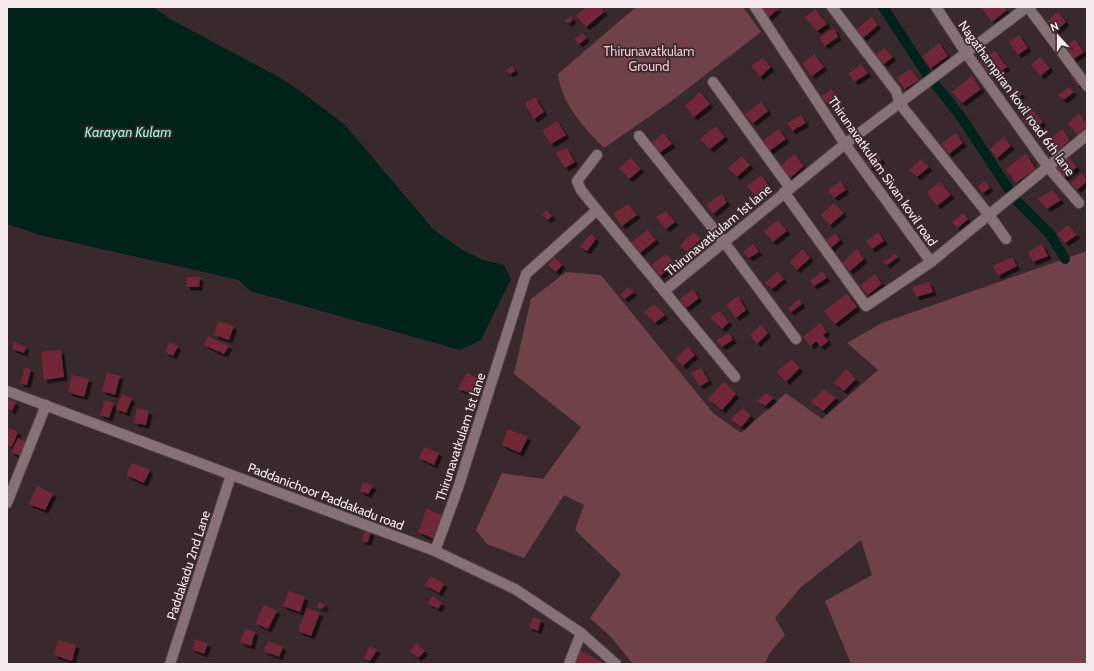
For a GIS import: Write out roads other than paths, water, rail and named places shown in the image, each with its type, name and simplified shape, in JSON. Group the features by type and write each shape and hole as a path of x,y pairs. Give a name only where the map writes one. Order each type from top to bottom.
{"street":[{"name":"Thirunavatkulam Sivan kovil road","path":"755,7 846,144 931,262 1087,135"},
{"path":"832,7 896,91 900,104 989,215 1006,239"},
{"name":"Nagathampiran kovil road 6th lane","path":"936,7 966,53 1048,167 1079,203"},
{"name":"Thirunavatkulam 1st lane","path":"435,551 458,488 526,274 597,210 664,291 787,190 1027,7"},
{"path":"1027,7 1087,86"},
{"path":"713,82 866,306 931,262"},
{"path":"639,136 724,242 796,339"},
{"path":"597,155 577,181 581,190 597,210"},
{"path":"664,291 735,377"},
{"name":"Paddanichoor Paddakadu road","path":"7,391 435,551 515,589 581,633 616,664"},
{"path":"7,503 46,405"},
{"name":"Paddakadu 2nd Lane","path":"170,664 231,474"},
{"path":"569,664 581,633"}],"water":[{"name":"Karayan Kulam","path":"7,7 153,7 170,19 282,79 307,96 345,125 433,229 461,249 483,260 504,265 511,279 481,340 460,350 250,291 239,280 40,235 7,224"}],"waterway":[{"path":"883,7 924,70 961,117 1010,191"},
{"path":"1015,199 1050,234 1065,259"}],"park label":[{"name":"Thirunavatkulam Ground","path":"649,58"}]}
